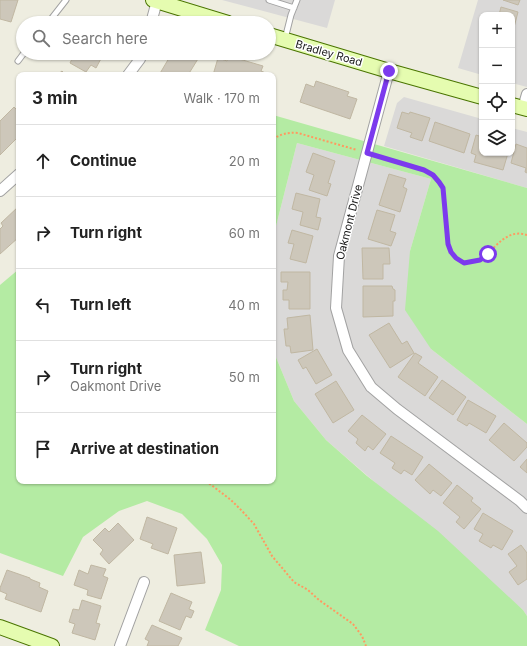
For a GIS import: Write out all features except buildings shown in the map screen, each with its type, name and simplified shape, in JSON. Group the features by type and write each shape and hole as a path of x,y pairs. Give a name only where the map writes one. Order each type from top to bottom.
{"street":[{"path":"152,16 155,1 205,16"},
{"name":"Bradley Road","path":"276,38 479,96"},
{"path":"130,72 139,60"},
{"name":"Oakmont Drive","path":"389,71 339,256 336,308 348,350 371,387 396,409 520,501 527,508"},
{"path":"521,108 527,94"},
{"path":"0,191 16,177"},
{"path":"120,646 144,582"},
{"path":"0,627 52,646"}],"lane":[{"path":"53,16 66,0"},
{"path":"269,0 294,8"},
{"path":"285,40 297,0"}],"path":[{"path":"276,137 289,132 298,133 424,170 433,175 443,188 448,244 451,252 456,258 464,263 480,260 502,240 510,235 527,235"},
{"path":"210,484 231,500 254,524 272,556 294,582 308,590 319,600 353,624 362,636 366,646"}],"shaded area":[{"path":"222,0 335,0 327,28"},
{"path":"478,0 527,0 527,87 515,84 515,12 479,12 479,74 458,68"},
{"path":"404,97 479,118 479,156 515,156 515,129 527,132 527,188 384,146 397,103"},
{"path":"297,143 431,179 410,251 431,349 527,424 527,616 523,610 326,440 294,401 276,357 276,226"}],"green space":[{"path":"276,116 527,188 527,424 431,349 405,310 410,251 431,179 297,143 276,226"},
{"path":"16,272 16,484 276,484 276,357 294,401 326,440 367,476 438,531 523,610 527,616 527,646 239,646 205,630 221,590 222,565 207,539 182,514 147,501 119,511 83,537 63,576 0,553 0,285"}],"route":[{"path":"389,71 367,153 424,170 433,175 443,188 448,244 451,252 456,258 464,263 480,260 488,254"}]}
